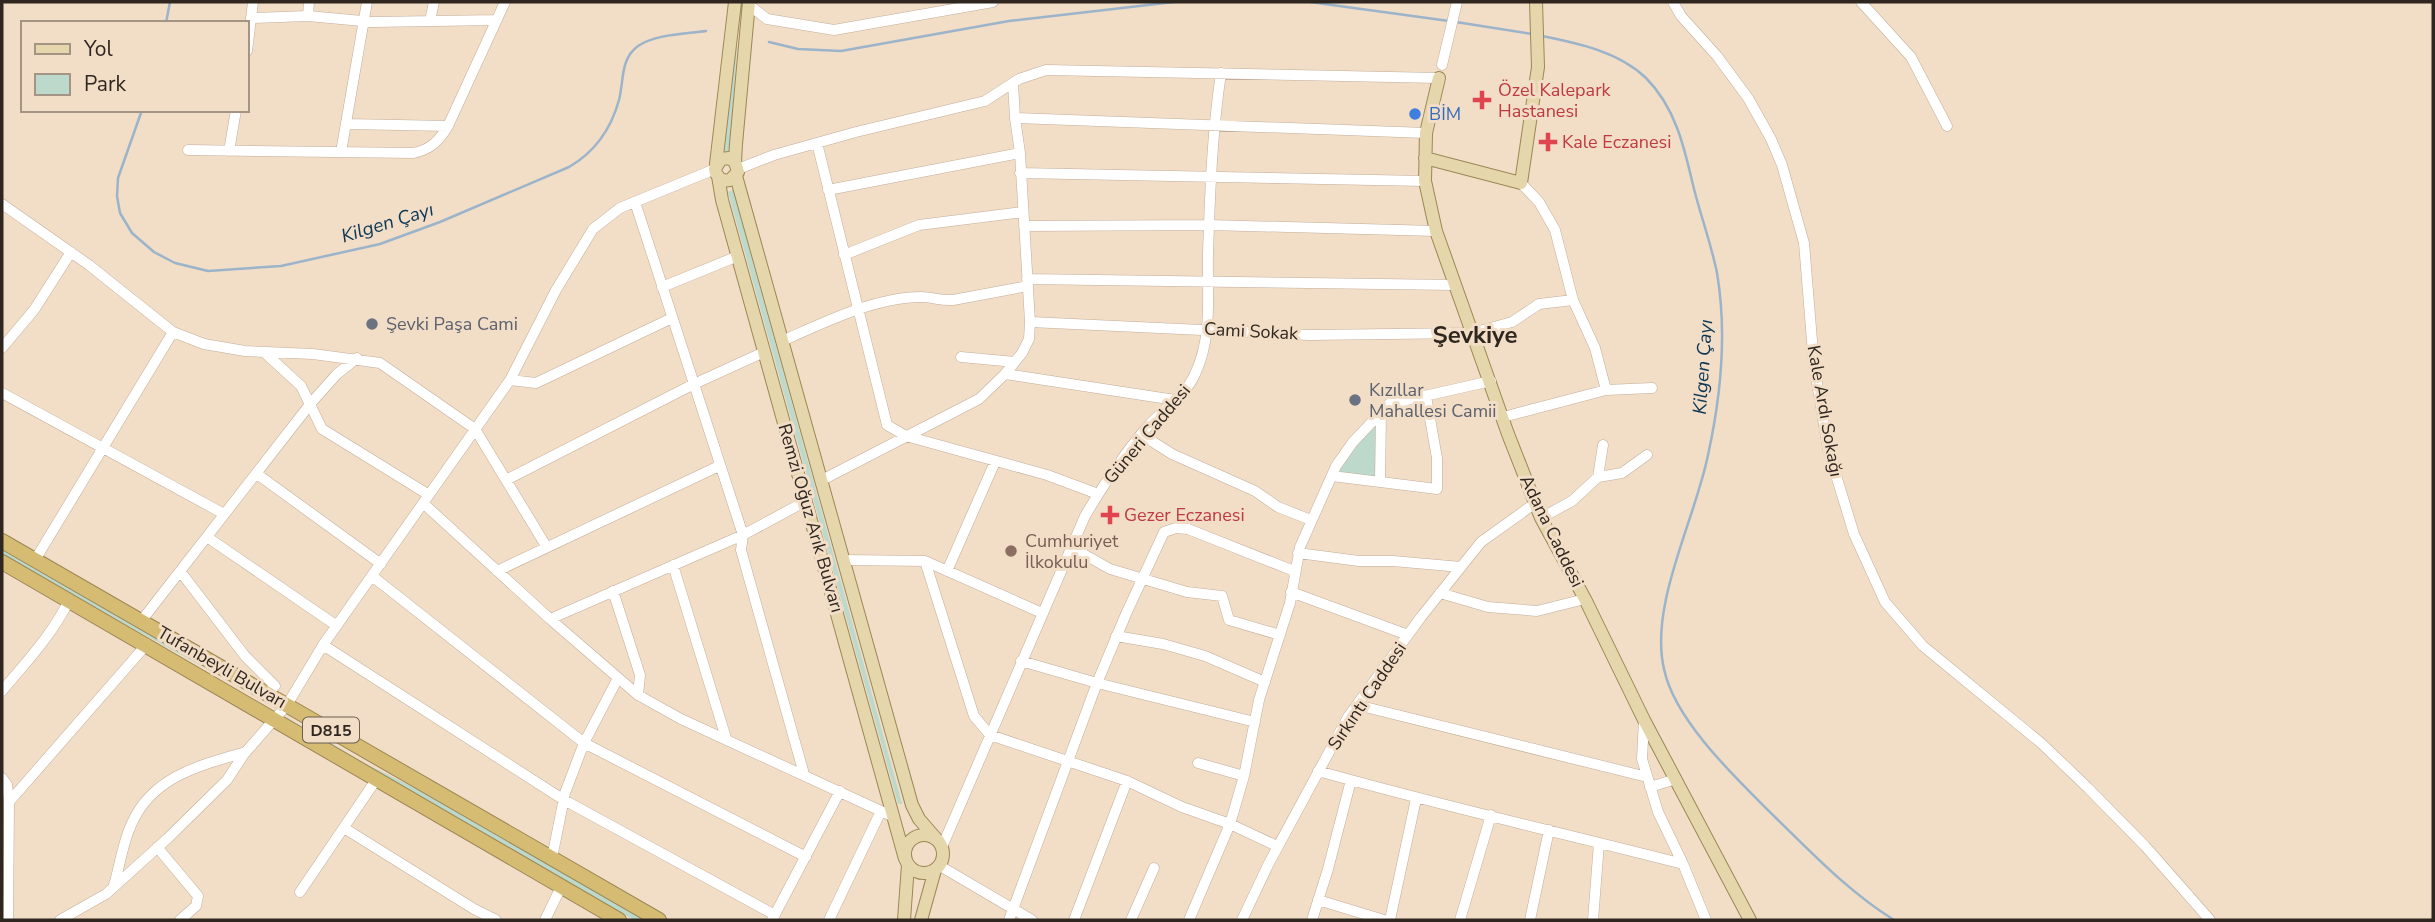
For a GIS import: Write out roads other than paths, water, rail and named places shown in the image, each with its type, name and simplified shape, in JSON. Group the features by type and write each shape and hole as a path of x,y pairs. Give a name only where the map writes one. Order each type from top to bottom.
{"highway":[{"name":"Tufanbeyli Bulvarı","path":"2,541 659,920"},
{"name":"Tufanbeyli Bulvarı","path":"2,562 615,919"}],"main road":[{"name":"Remzi Oğuz Arık Bulvarı","path":"735,2 716,170 906,862"},
{"path":"1425,158 1521,183 1538,67 1536,2"},
{"name":"Remzi Oğuz Arık Bulvarı","path":"749,3 736,169 912,805 919,819 941,844"},
{"name":"Adana Caddesi","path":"1440,71 1426,132 1425,181 1436,231 1534,504 1750,920"},
{"path":"725,158 736,169 727,181 716,170 725,158"},
{"path":"1622,673 1652,718 1759,920"},
{"path":"904,920 906,846 915,837 928,835 941,844"},
{"name":"Güneri Caddesi","path":"921,920 943,860 941,844"},
{"path":"906,862 917,873 930,873 938,868"}],"street":[{"path":"248,46 253,2"},
{"path":"308,16 309,2"},
{"path":"341,152 367,2"},
{"path":"430,21 434,2"},
{"path":"188,150 419,152 436,142 447,126 505,2"},
{"path":"749,3 767,19 834,30 993,2"},
{"path":"736,169 817,143 985,101 1013,83 1046,70 1222,73 1440,71 1457,2"},
{"name":"Kale Ardı Sokağı","path":"1673,2 1681,16 1717,56 1748,98 1782,165 1804,243 1814,365 1828,449 1854,534 1885,602 1923,646 2030,734 2088,788 2145,846 2210,920"},
{"path":"1861,2 1911,57 1947,126"},
{"path":"253,18 308,16 363,22 497,20"},
{"name":"Güneri Caddesi","path":"941,844 1071,547 1098,494 1142,435 1187,387 1206,346 1214,124 1222,73"},
{"path":"822,480 979,399 1006,374 1029,340 1020,153 1013,83"},
{"path":"229,151 236,112"},
{"path":"1015,118 1426,132"},
{"path":"347,124 447,126"},
{"path":"817,143 887,425 906,436 1046,475 1098,494"},
{"path":"828,190 1020,153"},
{"path":"60,920 86,907 114,887 157,847 227,780 247,751 287,705 323,645 510,380 556,290 593,229 620,208 716,170"},
{"path":"1020,173 1425,181"},
{"path":"1521,183 1539,202 1555,230 1573,300 1595,348 1606,390"},
{"path":"635,202 743,535 741,550 804,774"},
{"path":"2,204 71,252 173,332 204,344 264,352 357,358 380,363 475,429 546,547"},
{"path":"844,255 919,225 1023,212"},
{"path":"1024,226 1209,225 1436,231"},
{"path":"2,348 34,310 71,252"},
{"path":"662,287 738,256"},
{"path":"782,341 858,308 922,296 940,301 953,300 1028,282 1207,280 1455,285"},
{"name":"Cami Sokak","path":"1030,321 1309,335 1472,333 1511,322 1539,304 1573,300"},
{"path":"510,380 536,383 672,318"},
{"path":"35,560 173,332"},
{"path":"264,352 301,386 323,429 426,499 497,571 638,695 681,719 894,817"},
{"path":"506,480 694,384 764,352"},
{"path":"142,620 311,403 337,374 357,358"},
{"path":"961,358 1015,362"},
{"path":"1006,374 1175,400"},
{"path":"1189,920 1230,824 1244,776 1265,682 1291,592 1298,553 1332,476 1353,442 1389,404 1491,381"},
{"path":"1503,416 1606,390 1652,388"},
{"path":"2,393 225,514"},
{"path":"1332,476 1437,489 1437,458 1426,396"},
{"path":"1380,482 1381,412"},
{"path":"1142,435 1172,453 1255,491 1278,507 1311,520"},
{"path":"1598,477 1603,445"},
{"path":"1541,518 1572,501 1598,477 1622,472 1647,455"},
{"path":"947,571 995,462"},
{"path":"497,571 719,466"},
{"path":"257,474 381,564"},
{"path":"550,619 743,535 806,501"},
{"name":"Sırkıntı Caddesi","path":"1242,920 1277,846 1357,705 1481,542 1534,504"},
{"path":"1009,920 1097,683 1164,532 1176,528 1188,529 1294,571"},
{"path":"206,537 337,626"},
{"path":"1071,547 1110,569 1187,592 1222,596 1229,620 1280,635"},
{"path":"1298,553 1359,561 1461,567"},
{"path":"844,560 925,561 1042,614"},
{"path":"925,561 974,716 990,735 1128,781 1182,807 1230,824 1277,846"},
{"path":"673,565 726,738"},
{"path":"180,571 245,656 275,686 267,694"},
{"path":"372,576 584,743 806,857"},
{"path":"613,591 640,676 638,695"},
{"path":"1291,592 1408,635"},
{"path":"1440,593 1488,607 1537,611 1585,599"},
{"path":"2,691 47,637 62,616 69,600"},
{"path":"1116,636 1205,656 1265,682"},
{"path":"9,802 146,644"},
{"path":"323,645 564,800 773,918 841,792"},
{"path":"1021,661 1097,683 1255,722"},
{"path":"552,858 564,800 584,743 618,678"},
{"path":"1357,705 1649,782 1676,779"},
{"path":"1644,720 1642,759 1658,812 1706,920"},
{"path":"114,887 132,822 154,789 186,770 247,751"},
{"path":"1198,763 1244,776"},
{"path":"1318,771 1416,799 1491,815 1683,864"},
{"path":"2,778 7,785 9,802 8,920"},
{"path":"300,892 376,780"},
{"path":"1312,920 1351,780"},
{"path":"1074,920 1128,781"},
{"path":"1390,920 1416,799"},
{"path":"829,920 881,811"},
{"path":"1460,920 1491,815"},
{"path":"344,828 496,920"},
{"path":"1530,920 1549,830"},
{"path":"1593,920 1599,843"},
{"path":"157,847 198,896 196,906 180,920"},
{"path":"938,868 1032,920"},
{"path":"1131,920 1154,869"},
{"path":"545,920 561,887"},
{"path":"1318,900 1384,920"}],"waterway":[{"name":"Kilgen Çayı","path":"166,21 170,2"},
{"name":"Kilgen Çayı","path":"769,42 798,49 841,51 1009,21 1174,2"},
{"name":"Kilgen Çayı","path":"1310,2 1449,21"},
{"name":"Kilgen Çayı","path":"1456,22 1532,34"},
{"name":"Kilgen Çayı","path":"141,112 118,178 120,213 132,233 154,252 175,263 208,271 281,266 380,244 440,222 569,167 587,154 607,130 616,111 625,64 632,51 653,39 706,31"},
{"name":"Kilgen Çayı","path":"1542,36 1611,55 1635,69 1656,89 1671,114 1682,142 1717,273 1722,341 1716,410 1702,480 1668,590 1663,618 1661,644 1670,689 1710,750 1744,787 1832,872 1894,920"}],"place":[{"name":"Özel Kalepark Hastanesi","path":"1482,100"},
{"name":"BİM","path":"1415,114"},
{"name":"Kale Eczanesi","path":"1548,142"},
{"name":"Şevki Paşa Cami","path":"372,324"},
{"name":"Kızıllar Mahallesi Camii","path":"1355,400"},
{"name":"Gezer Eczanesi","path":"1110,515"},
{"name":"Cumhuriyet İlkokulu","path":"1011,551"}],"district":[{"name":"Şevkiye","path":"1475,335"}]}
